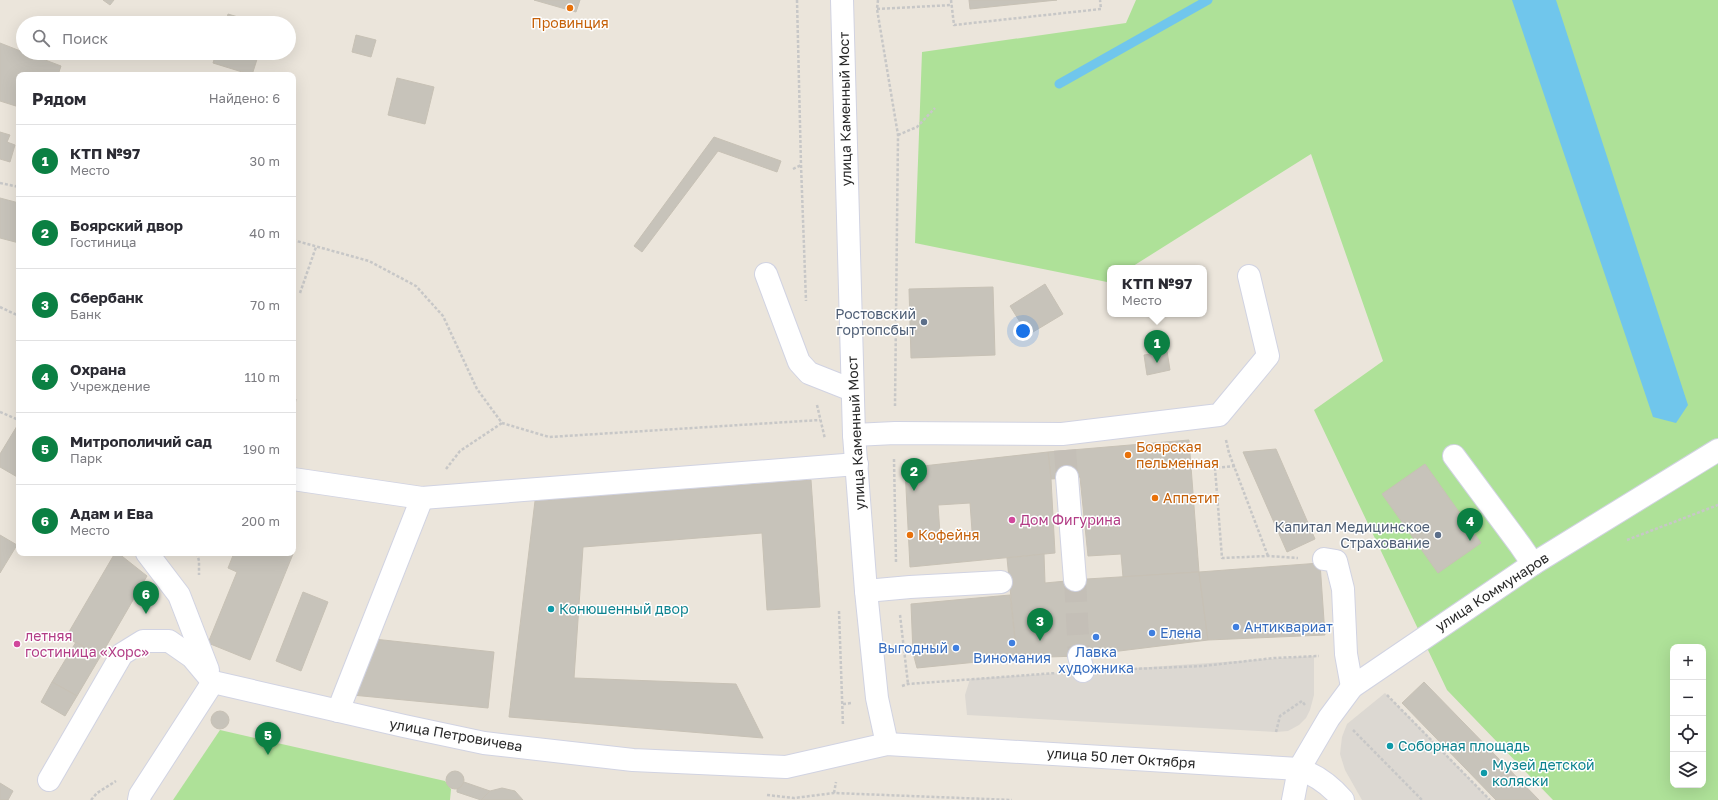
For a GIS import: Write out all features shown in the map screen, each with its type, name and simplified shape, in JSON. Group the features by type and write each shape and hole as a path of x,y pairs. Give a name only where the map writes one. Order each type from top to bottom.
{"street":[{"name":"улица Каменный Мост","path":"842,0 854,435 866,591 877,698 888,744"},
{"path":"766,274 799,362 809,373 852,390"},
{"path":"854,435 895,433 1064,442 1219,415 1268,356 1249,276"},
{"name":"улица Коммунаров","path":"1299,769 1330,718 1352,687 1533,564 1718,450"},
{"path":"1454,456 1520,544 1533,564"},
{"path":"296,479 422,498 857,464"},
{"path":"1067,477 1074,580"},
{"path":"338,711 422,498"},
{"path":"149,556 179,595 213,682"},
{"path":"1324,559 1336,561 1343,589 1346,654 1352,687"},
{"path":"866,591 910,586 1001,582"},
{"path":"49,780 122,654 143,641 169,641 192,657 213,682"},
{"path":"139,800 213,682"},
{"name":"улица Петровичева","path":"213,682 484,743 633,760 786,767 888,744"},
{"name":"улица 50 лет Октября","path":"888,744 1299,769 1320,779 1343,800"},
{"path":"1293,800 1299,769"}],"path":[{"path":"878,0 877,9 898,135 894,493"},
{"path":"951,0 954,25 1101,9 1100,0"},
{"path":"877,9 952,5"},
{"path":"898,135 917,127 935,108"},
{"path":"793,169 801,165"},
{"path":"0,183 16,186"},
{"path":"296,241 369,261 416,286 443,316 477,389 502,423 550,437 820,420"},
{"path":"300,293 316,247"},
{"path":"0,307 16,315"},
{"path":"0,412 16,419"},
{"path":"422,498 460,451 502,423"},
{"path":"1229,453 1235,466 1268,556 1222,558 1215,468 1235,466"},
{"path":"1714,506 1718,507"},
{"path":"843,704 877,698 908,684 1081,663 1203,666 1274,658 1346,654"},
{"path":"906,665 908,684"},
{"path":"1385,693 1490,800"},
{"path":"1276,732 1280,716 1302,701 1310,710"},
{"path":"1352,730 1422,800"},
{"path":"793,800 794,798 834,793 1012,800"}],"green space":[{"path":"1136,0 1718,0 1718,800 1553,800 1447,690 1314,410 1383,361 1311,154 1135,265 1107,265 1107,282 915,243 922,52 1126,23"},
{"path":"220,730 445,781 451,789 450,800 173,800"}],"shaded area":[{"path":"1314,656 1314,695 1310,710 1306,718 1299,725 1288,731 1276,732 967,715 965,695 970,679"},
{"name":"Соборная площадь","path":"1385,693 1490,800 1362,800 1345,770 1340,754 1342,737 1347,724"}],"water":[{"path":"1512,0 1556,0 1688,405 1676,423 1653,417"}],"building":[{"path":"103,0 114,0 110,5"},
{"name":"Провинция","path":"534,0 580,0 576,12"},
{"path":"969,0 1057,0 970,9"},
{"path":"356,35 376,40 371,57 352,52"},
{"path":"0,43 16,49 16,60 45,60 61,66 59,72 16,72 16,106 0,101"},
{"path":"214,60 257,60 253,72 242,72 213,63"},
{"path":"397,78 434,87 425,124 388,115"},
{"path":"0,132 10,135 7,142 15,145 10,162 0,159"},
{"path":"714,137 781,161 777,172 718,151 642,252 634,246"},
{"path":"0,198 16,202 16,242 0,238"},
{"path":"1045,284 1063,314 1028,335 1010,306"},
{"path":"993,287 995,355 911,358 909,289"},
{"path":"1167,351 1170,370 1147,375 1144,355"},
{"path":"16,428 16,476 0,467 0,454"},
{"path":"1189,440 1199,572 1123,577 1121,554 1088,556 1080,477 1051,479 1048,452"},
{"path":"1276,449 1315,539 1287,552 1243,452"},
{"name":"Дом Фигурина","path":"1048,452 1055,553 910,567 905,468","holes":["970,503 972,531 940,533 938,505"]},
{"path":"1425,464 1481,543 1438,573 1382,494"},
{"name":"Конюшенный двор","path":"811,480 820,607 767,610 762,533 583,547 574,678 736,684 763,738 509,717 535,501"},
{"path":"0,535 16,544 16,547 0,573"},
{"path":"1044,554 1045,583 1199,572 1208,640 1079,656 1017,658 1007,558"},
{"path":"113,556 122,556 147,576 100,657 66,637"},
{"path":"233,556 292,556 250,660 208,643 237,572 228,568"},
{"path":"1320,563 1325,635 1208,640 1199,572"},
{"path":"303,592 328,602 301,671 276,661"},
{"path":"1010,595 1017,658 917,668 913,653 911,604"},
{"path":"374,639 494,652 488,708 352,695"},
{"path":"76,642 100,657 77,696 52,682"},
{"path":"52,682 77,696 65,716 41,702"},
{"path":"1424,682 1539,800 1496,800 1402,703"},
{"path":"216,711 224,711 229,716 227,727 224,729 216,729 211,724 211,716"},
{"path":"451,771 459,771 464,776 462,787 459,789 451,789 446,784 446,776"},
{"path":"464,782 490,791 481,800 457,792 457,789 460,788"},
{"path":"0,783 13,791 8,800 0,800"},
{"path":"502,788 515,791 523,800 481,800 490,791"}],"waterway":[{"path":"1059,84 1208,0"}],"tunnel":[{"path":"1065,450 1067,477"},
{"path":"1075,580 1079,656"}],"place":[{"name":"Провинция","path":"570,8"},
{"name":"Ростовский гортопсбыт","path":"924,322"},
{"name":"КТП №97","path":"1157,363"},
{"name":"Боярская пельменная","path":"1128,455"},
{"name":"Боярский двор","path":"914,491"},
{"name":"Аппетит","path":"1155,498"},
{"name":"Дом Фигурина","path":"1012,520"},
{"name":"Кофейня","path":"910,535"},
{"name":"Капитал Медицинское Страхование","path":"1438,535"},
{"name":"Охрана","path":"1470,541"},
{"name":"Конюшенный двор","path":"551,609"},
{"name":"Адам и Ева","path":"146,614"},
{"name":"Антиквариат","path":"1236,627"},
{"name":"Елена","path":"1152,633"},
{"name":"Лавка художника","path":"1096,637"},
{"name":"Сбербанк","path":"1040,641"},
{"name":"Виномания","path":"1012,643"},
{"name":"летняя гостиница «Хорс»","path":"17,644"},
{"name":"Выгодный","path":"956,648"},
{"name":"Соборная площадь","path":"1390,746"},
{"name":"Митрополичий сад","path":"268,755"},
{"name":"Музей детской коляски","path":"1484,773"}]}
